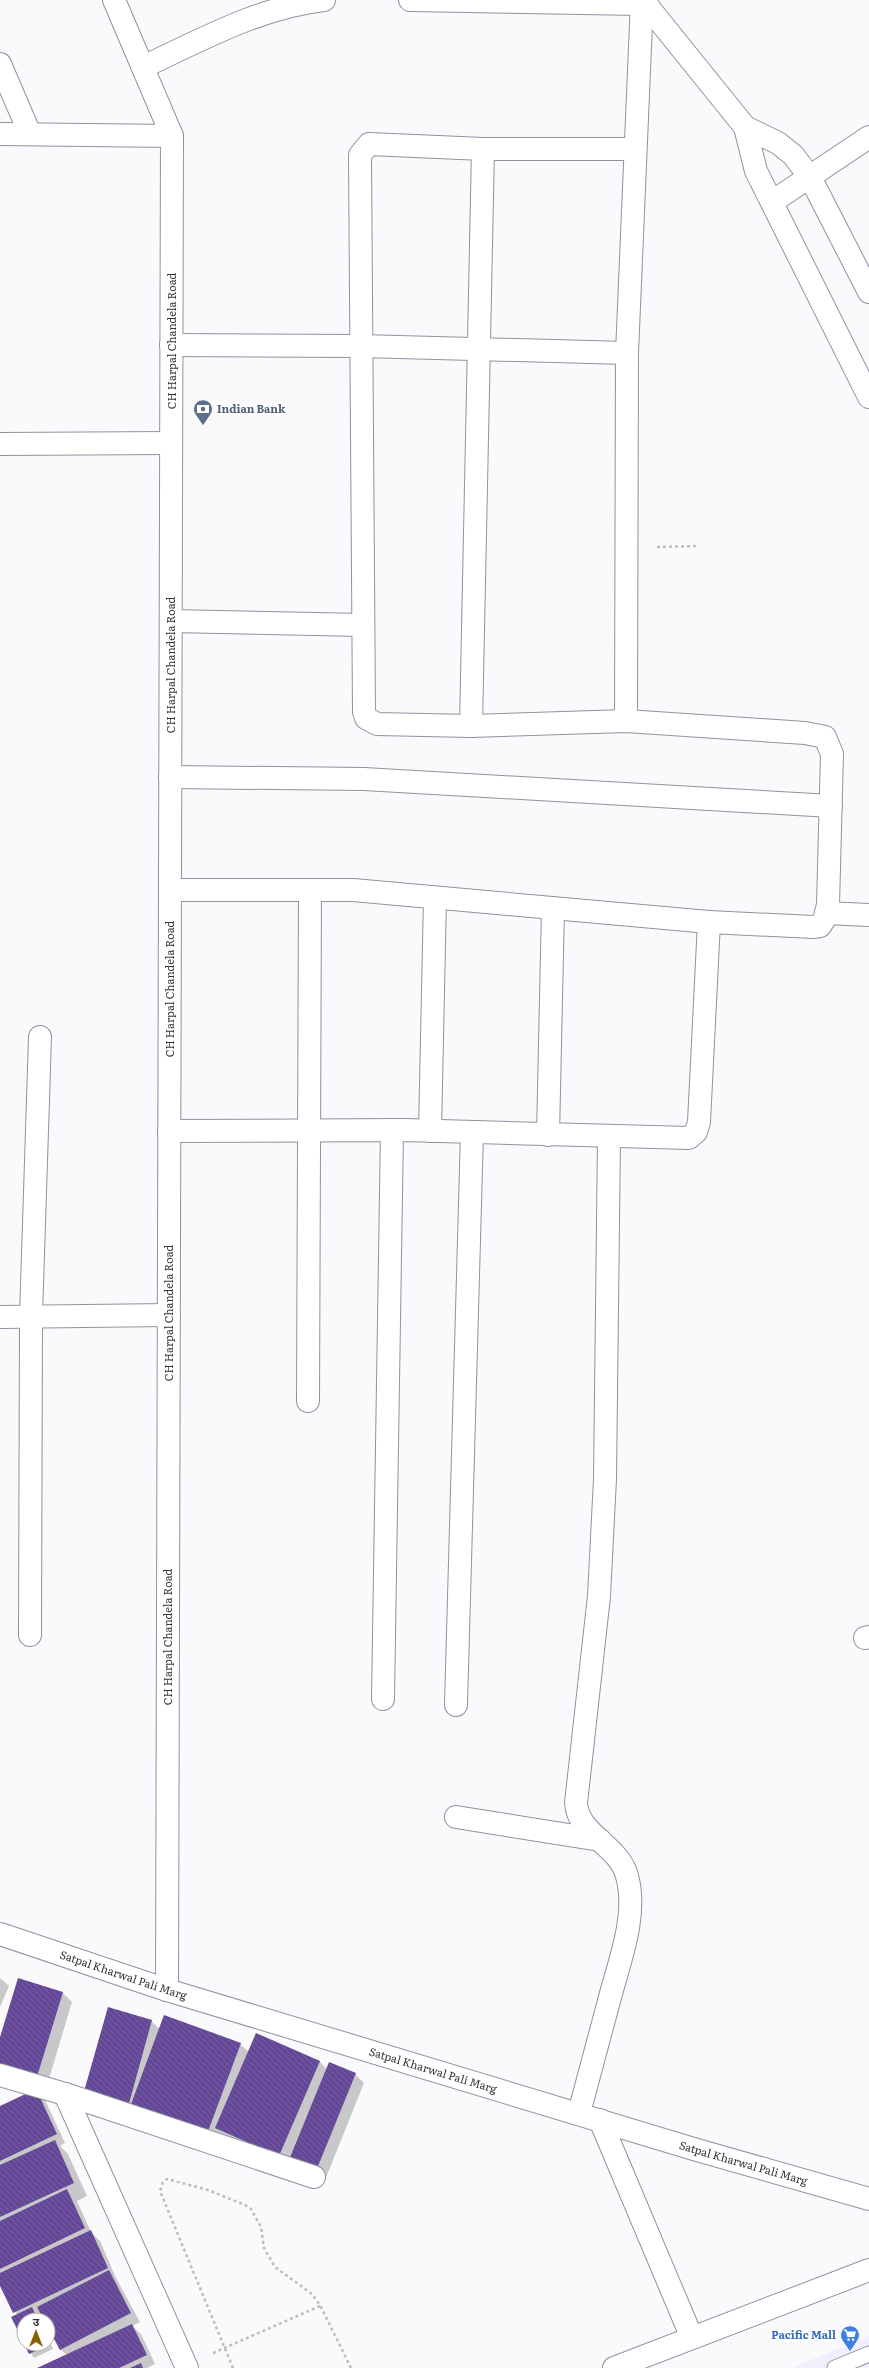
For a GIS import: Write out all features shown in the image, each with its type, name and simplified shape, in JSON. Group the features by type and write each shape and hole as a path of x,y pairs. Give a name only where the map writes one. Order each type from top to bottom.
{"street":[{"name":"CH Harpal Chandela Road","path":"114,0 172,136 167,1990"},
{"path":"143,67 241,22 294,5 324,0"},
{"path":"410,0 643,1 745,126 778,143 793,155 810,177 869,292"},
{"path":"626,721 627,353 634,149 643,1"},
{"path":"0,64 30,134"},
{"path":"745,126 756,171 869,397"},
{"path":"0,134 172,136"},
{"path":"772,202 869,138"},
{"path":"170,890 353,890 709,922 813,927 820,926 826,913 832,754 830,743 825,737 805,733 626,721 471,726 377,724 366,718 363,704 360,155 370,144 483,149 634,149"},
{"path":"471,726 483,149"},
{"path":"171,345 361,346 627,353"},
{"path":"0,444 171,442"},
{"path":"171,620 363,625"},
{"path":"170,777 364,779 830,806"},
{"path":"308,1401 310,890"},
{"path":"430,1131 435,898"},
{"path":"548,1135 553,908"},
{"path":"826,913 869,915"},
{"path":"169,1131 392,1130 683,1139 692,1136 696,1132 699,1122 709,922"},
{"path":"30,1635 31,1317 40,1037"},
{"path":"383,1699 392,1130"},
{"path":"456,1705 472,1132"},
{"path":"579,2113 625,1939 629,1915 629,1889 624,1868 579,1818 576,1802 599,1596 605,1479 609,1137"},
{"path":"0,1317 169,1315"},
{"path":"456,1817 600,1840"},
{"name":"Satpal Kharwal Pali Marg","path":"0,1934 167,1990 579,2113 697,2150 869,2199"},
{"path":"0,2075 65,2094 314,2177"},
{"path":"65,2094 187,2368"},
{"path":"600,2120 692,2338"},
{"path":"614,2368 869,2270"}],"lane":[{"path":"835,2368 869,2354"}],"path":[{"path":"627,548 696,546"},
{"path":"233,2368 160,2191 163,2182 167,2179 208,2190 245,2204 251,2209 261,2227 264,2248 275,2267 312,2294 320,2306 351,2368"},
{"path":"224,2348 320,2306"}],"shaded area":[{"name":"Pacific Mall","path":"869,2336 869,2368 792,2368"}],"building":[{"path":"18,1978 63,1992 36,2080 0,2069 0,2037"},
{"path":"108,2007 152,2020 128,2107 83,2095"},
{"path":"164,2015 241,2043 207,2134 130,2107"},
{"path":"256,2033 320,2061 279,2156 215,2128"},
{"path":"329,2062 356,2073 316,2171 289,2160"},
{"path":"36,2089 57,2134 0,2161 0,2106"},
{"path":"55,2140 74,2183 0,2217 0,2165"},
{"path":"67,2189 85,2228 0,2269 0,2221"},
{"path":"91,2230 108,2268 13,2313 0,2286 0,2273"},
{"path":"109,2270 131,2313 60,2350 56,2343 56,2312 40,2312 37,2307"},
{"path":"32,2307 34,2312 22,2312"},
{"path":"16,2315 16,2327 11,2317"},
{"path":"132,2324 147,2355 119,2368 37,2368"},
{"path":"141,2363 143,2368 130,2368"}],"place":[{"name":"Indian Bank","path":"203,426"},
{"name":"Pacific Mall","path":"850,2352"}]}
